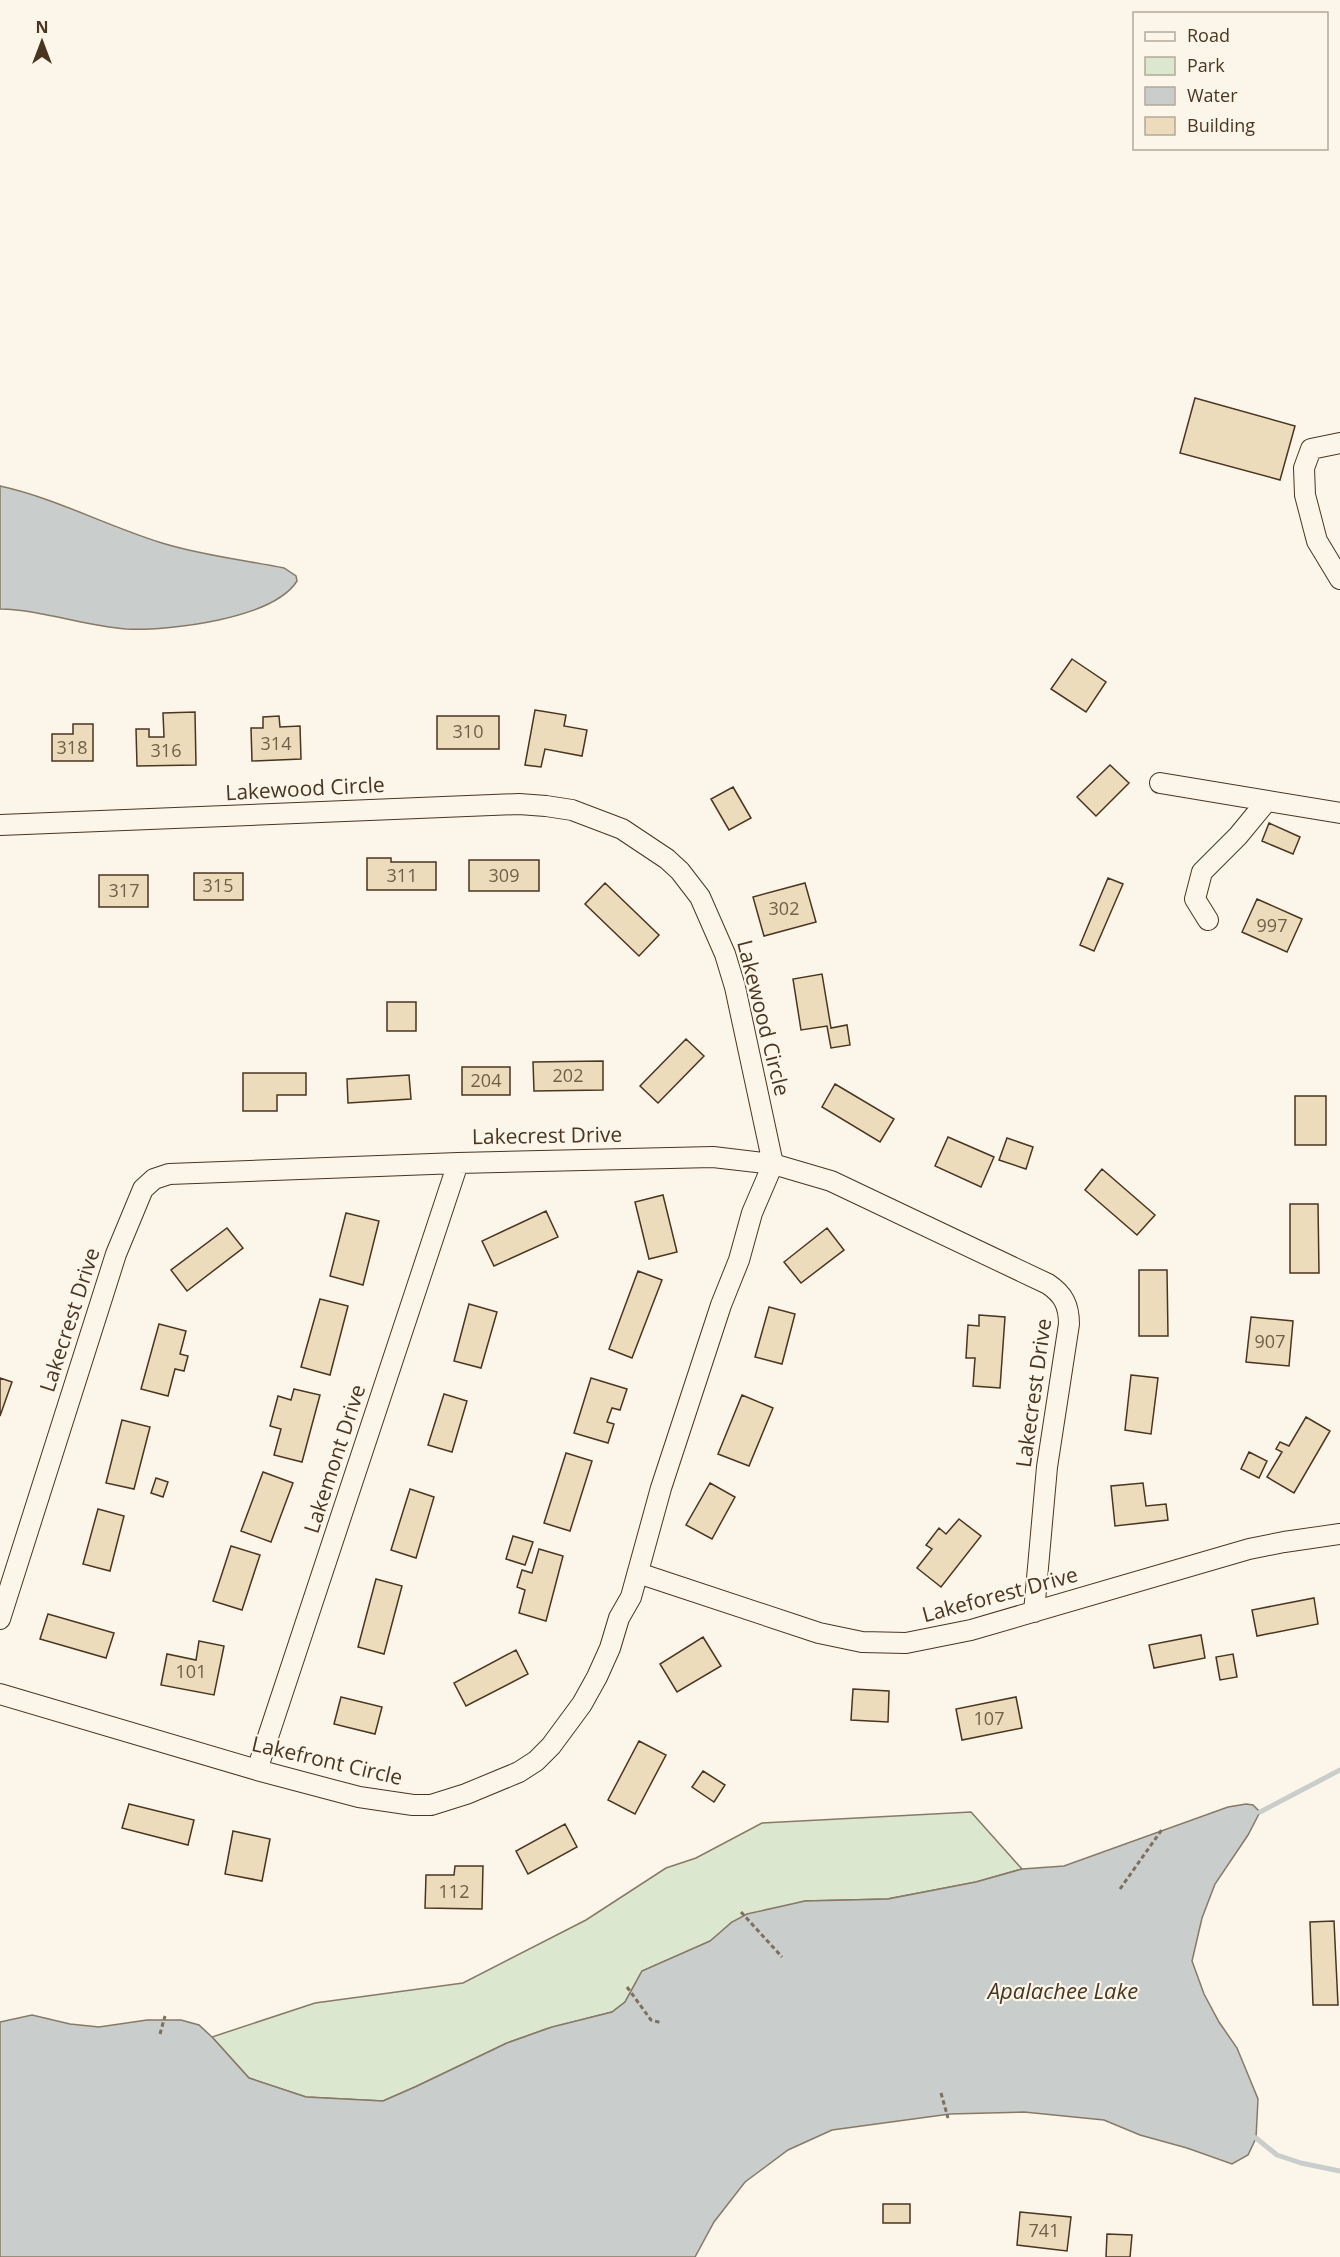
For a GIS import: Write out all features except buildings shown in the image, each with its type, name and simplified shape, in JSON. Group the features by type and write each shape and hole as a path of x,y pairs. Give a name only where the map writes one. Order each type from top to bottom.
{"street":[{"path":"1340,443 1311,449 1304,468 1305,495 1317,541 1340,579"},
{"path":"1160,783 1340,813"},
{"path":"1208,920 1195,899 1202,872 1238,836 1266,802"},
{"name":"Lakewood Circle","path":"0,825 519,804 572,810 614,825 645,843 680,871 700,897 710,915 735,987 773,1164"},
{"name":"Lakecrest Drive","path":"0,1620 116,1254 134,1205 148,1183 161,1175 169,1174 458,1162 713,1157 773,1164 842,1186 1048,1284 1058,1291 1069,1312 1069,1324 1047,1467 1034,1612"},
{"name":"Lakemont Drive","path":"257,1770 458,1162"},
{"path":"638,1574 661,1488 739,1260 752,1213 773,1164"},
{"name":"Lakeforest Drive","path":"638,1574 819,1633 862,1642 906,1643 939,1638 1002,1622 1249,1549 1340,1534"},
{"name":"Lakefront Circle","path":"0,1694 257,1770 359,1797 431,1804 466,1794 519,1772 536,1761 551,1746 582,1704 597,1677 610,1648 619,1618 631,1597 638,1574"}],"path":[{"path":"1120,1889 1163,1828"},
{"path":"741,1912 782,1957"},
{"path":"627,1987 651,2020 662,2023"},
{"path":"160,2034 165,2016"},
{"path":"941,2093 948,2118"}],"green space":[{"path":"971,1812 1022,1869 976,1882 887,1899 805,1901 732,1922 711,1941 642,1971 625,2002 612,2012 546,2029 507,2043 383,2101 306,2097 249,2078 212,2037 315,2003 463,1983 586,1920 666,1868 696,1858 762,1823"}],"water":[{"path":"0,486 41,498 177,547 284,568 296,576 297,581 285,594 266,605 244,613 219,620 167,628 126,629 32,612 0,609"},
{"name":"Apalachee Lake","path":"1253,1805 1260,1812 1248,1835 1215,1884 1202,1918 1192,1961 1204,1994 1219,2022 1237,2048 1258,2099 1256,2138 1248,2155 1232,2164 1140,2135 1104,2120 1024,2112 950,2114 832,2130 788,2150 745,2182 714,2222 695,2257 0,2257 0,2022 32,2015 70,2024 99,2027 147,2020 181,2020 199,2025 249,2078 306,2097 383,2101 507,2043 552,2027 612,2012 625,2002 642,1971 710,1941 732,1922 747,1914 805,1901 888,1899 976,1882 1022,1869 1064,1866 1228,1807"}],"waterway":[{"path":"1260,1812 1340,1770"},
{"path":"1256,2138 1277,2155 1301,2163 1340,2171"}]}
